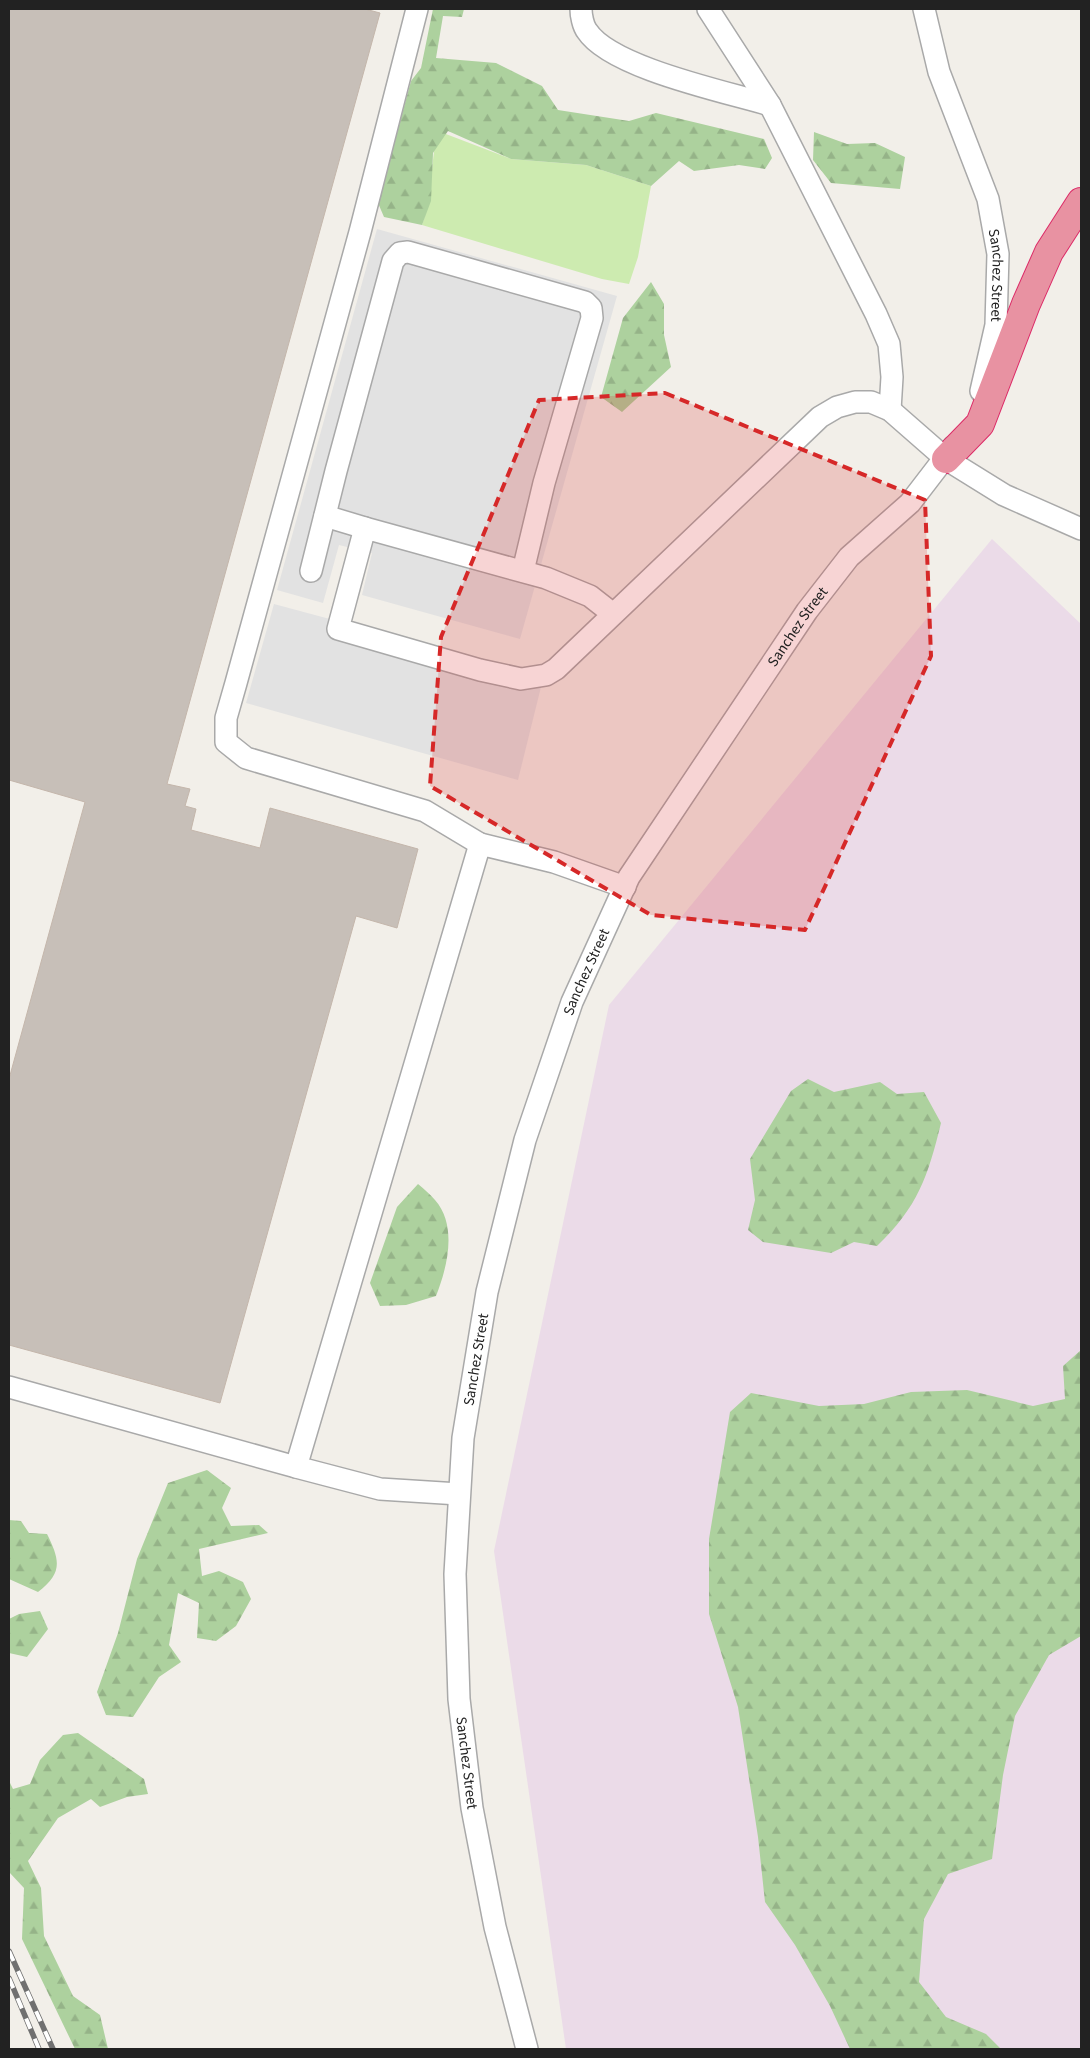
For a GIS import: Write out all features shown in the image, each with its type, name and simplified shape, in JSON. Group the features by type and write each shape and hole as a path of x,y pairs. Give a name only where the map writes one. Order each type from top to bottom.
{"highway":[{"path":"946,459 980,424 1026,304 1049,252 1081,202"}],"street":[{"path":"417,9 360,232 226,718 226,742 246,758 425,811 480,844 554,862 625,887"},
{"path":"581,9 587,31 604,46 628,61 663,74 770,105"},
{"path":"708,9 770,105 876,314 889,344 892,377 890,410"},
{"name":"Sanchez Street","path":"527,2049 495,1927 472,1808 459,1699 455,1574 459,1494 463,1438 486,1292 525,1140 572,1002 625,887 705,761 807,612 849,557 910,503 946,459 974,411 987,370 996,325 998,254 988,199 939,72 924,9"},
{"path":"311,571 393,261 400,253 408,252 586,302 591,308 592,318 544,482 523,572"},
{"path":"365,528 338,629 480,670 521,679 546,675 556,669 820,417 837,407 855,402 871,402 890,410 946,459 1004,495 1081,529"},
{"path":"325,516 572,587 590,596 613,614"},
{"path":"296,1468 480,844"},
{"path":"9,1388 296,1468 380,1489 459,1494"}],"highlighted area":[{"path":"665,393 925,500 931,656 805,930 651,915 430,786 441,637 539,400"}],"shaded area":[{"path":"377,229 617,296 520,639 362,595 372,553 339,545 323,603 277,590"},
{"path":"992,539 1081,624 1081,2049 566,2049 494,1551 609,1005"},
{"path":"274,604 527,672 541,687 518,780 246,703"}],"green space":[{"path":"433,9 464,9 462,17 443,16 436,58 496,63 542,86 558,110 629,121 656,113 764,139 772,158 765,169 739,165 694,171 679,161 651,186 586,165 511,159 448,131 433,153 431,201 422,225 384,217 378,203 411,81 421,68"},
{"path":"438,131 511,159 586,165 651,186 638,257 629,284 602,279 422,225 430,191"},
{"path":"814,132 847,144 875,143 905,157 900,189 831,183 813,160"},
{"path":"651,282 664,304 664,335 671,367 622,412 601,397 623,318"},
{"path":"808,1079 834,1092 880,1082 897,1094 924,1092 941,1123 920,1190 902,1218 877,1246 854,1242 831,1253 763,1242 748,1230 755,1200 750,1159 791,1091"},
{"path":"418,1184 435,1200 442,1210 446,1222 448,1247 444,1273 436,1296 406,1305 380,1306 370,1283 397,1207"},
{"path":"1081,1350 1081,1636 1049,1655 1015,1716 1003,1775 992,1859 948,1874 924,1919 919,1982 946,2017 986,2034 1001,2049 850,2049 830,2006 795,1945 765,1902 758,1837 738,1707 709,1614 709,1539 730,1412 751,1393 819,1406 864,1404 911,1392 967,1390 1033,1406 1065,1399 1063,1366"},
{"path":"207,1470 231,1488 222,1508 231,1526 259,1525 268,1533 199,1549 202,1576 219,1571 243,1582 251,1599 236,1626 216,1641 197,1638 199,1603 178,1593 169,1645 181,1662 159,1677 133,1717 106,1715 97,1692 118,1633 137,1559 168,1483"},
{"path":"9,1520 21,1521 29,1533 47,1534 55,1551 57,1566 55,1572 52,1579 38,1592 9,1579"},
{"path":"40,1611 48,1629 27,1657 9,1653 9,1619 19,1614"},
{"path":"78,1733 144,1779 148,1794 127,1797 100,1807 91,1799 58,1818 28,1861 41,1888 44,1936 73,1996 100,2015 108,2049 75,2049 22,1939 24,1888 9,1872 9,1781 13,1789 30,1784 40,1760 63,1735"}],"building":[{"path":"9,9 365,9 380,13 167,784 190,789 185,806 196,809 191,830 260,848 270,808 418,849 397,928 356,916 220,1403 9,1345 9,1079 85,802 9,780"}],"railway":[{"path":"9,1951 53,2049"},
{"path":"9,1978 39,2049"}]}
